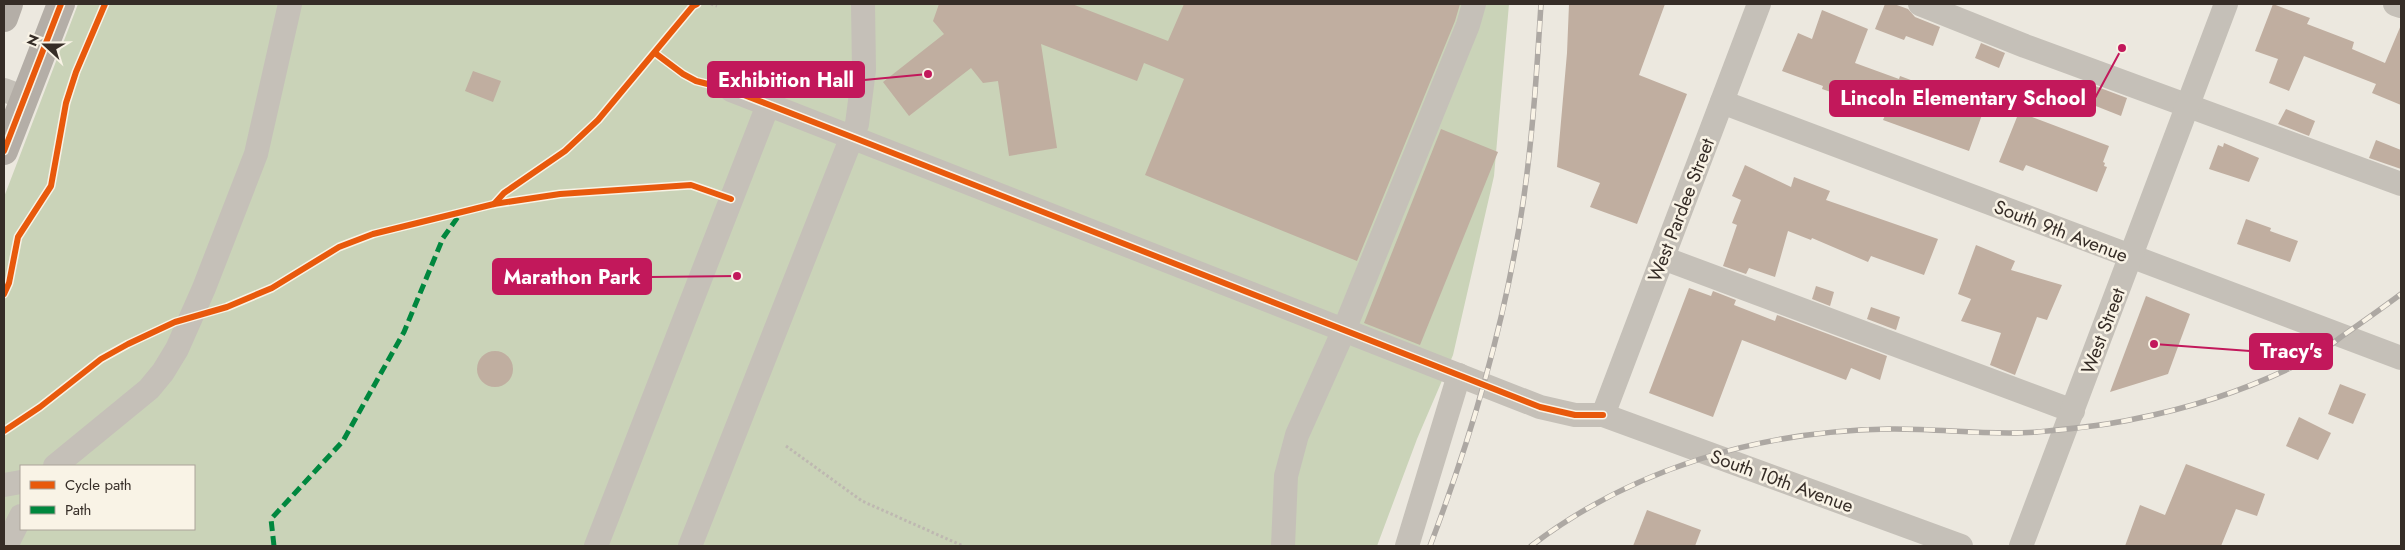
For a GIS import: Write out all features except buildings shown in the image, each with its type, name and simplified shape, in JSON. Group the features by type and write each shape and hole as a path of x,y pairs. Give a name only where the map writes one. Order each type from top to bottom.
{"main road":[{"path":"4,18 9,4"},
{"path":"4,151 14,94 61,4"}],"street":[{"path":"56,465 149,388 163,372 177,349 207,279 256,154 290,4"},
{"path":"690,546 852,137 859,114 864,70 863,4"},
{"path":"1283,546 1286,476 1291,453 1310,402 1344,330 1468,25 1474,4"},
{"name":"West Pardee Street","path":"1603,415 1758,4"},
{"path":"1920,4 2187,106 2401,184"},
{"name":"West Street","path":"2021,546 2226,4"},
{"path":"2395,4 2401,6"},
{"name":"South 10th Avenue","path":"731,90 1540,407 1575,414 1603,415 1961,546"},
{"name":"South 9th Avenue","path":"1722,102 2401,358"},
{"path":"596,546 768,105"},
{"path":"1663,258 2072,411"},
{"path":"1407,546 1459,374"},
{"path":"4,485 20,482"},
{"path":"6,546 20,518"}],"path":[{"path":"494,204 504,193 550,162 579,139 608,110 693,6 697,4"},
{"path":"711,4 717,6"},
{"path":"656,53 663,58"},
{"path":"486,206 503,203"},
{"path":"786,446 862,502 963,546"}],"green space":[{"path":"78,4 1509,4 1494,176 1453,355 1417,439 1377,546 4,546 4,197"}],"railway":[{"path":"1430,546 1460,461 1487,374 1508,285 1517,241 1527,172 1541,4"},
{"path":"1531,546 1570,519 1612,495 1655,475 1700,459 1746,446 1840,431 1907,429 2019,433 2061,430 2122,421 2203,402 2271,377 2314,356 2401,294"}],"marked path":[{"path":"274,546 271,519 343,441 404,332 443,238 460,214"}],"cycle path":[{"path":"4,151 61,4"},
{"path":"4,294 9,283 18,237 51,186 66,103 76,72 105,4"},
{"path":"494,204 504,193 565,151 598,120 693,6 697,4"},
{"path":"655,53 683,74 696,81 731,90 1540,407 1575,415 1603,415"},
{"path":"4,431 40,407 101,359 128,344 175,322 227,307 272,288 339,247 373,234 494,204 560,194 691,185 731,199"}],"place":[{"name":"Lincoln Elementary School","path":"2122,48"},
{"name":"Exhibition Hall","path":"928,74"},
{"name":"Marathon Park","path":"737,276"},
{"name":"Tracy's","path":"2154,344"}]}
